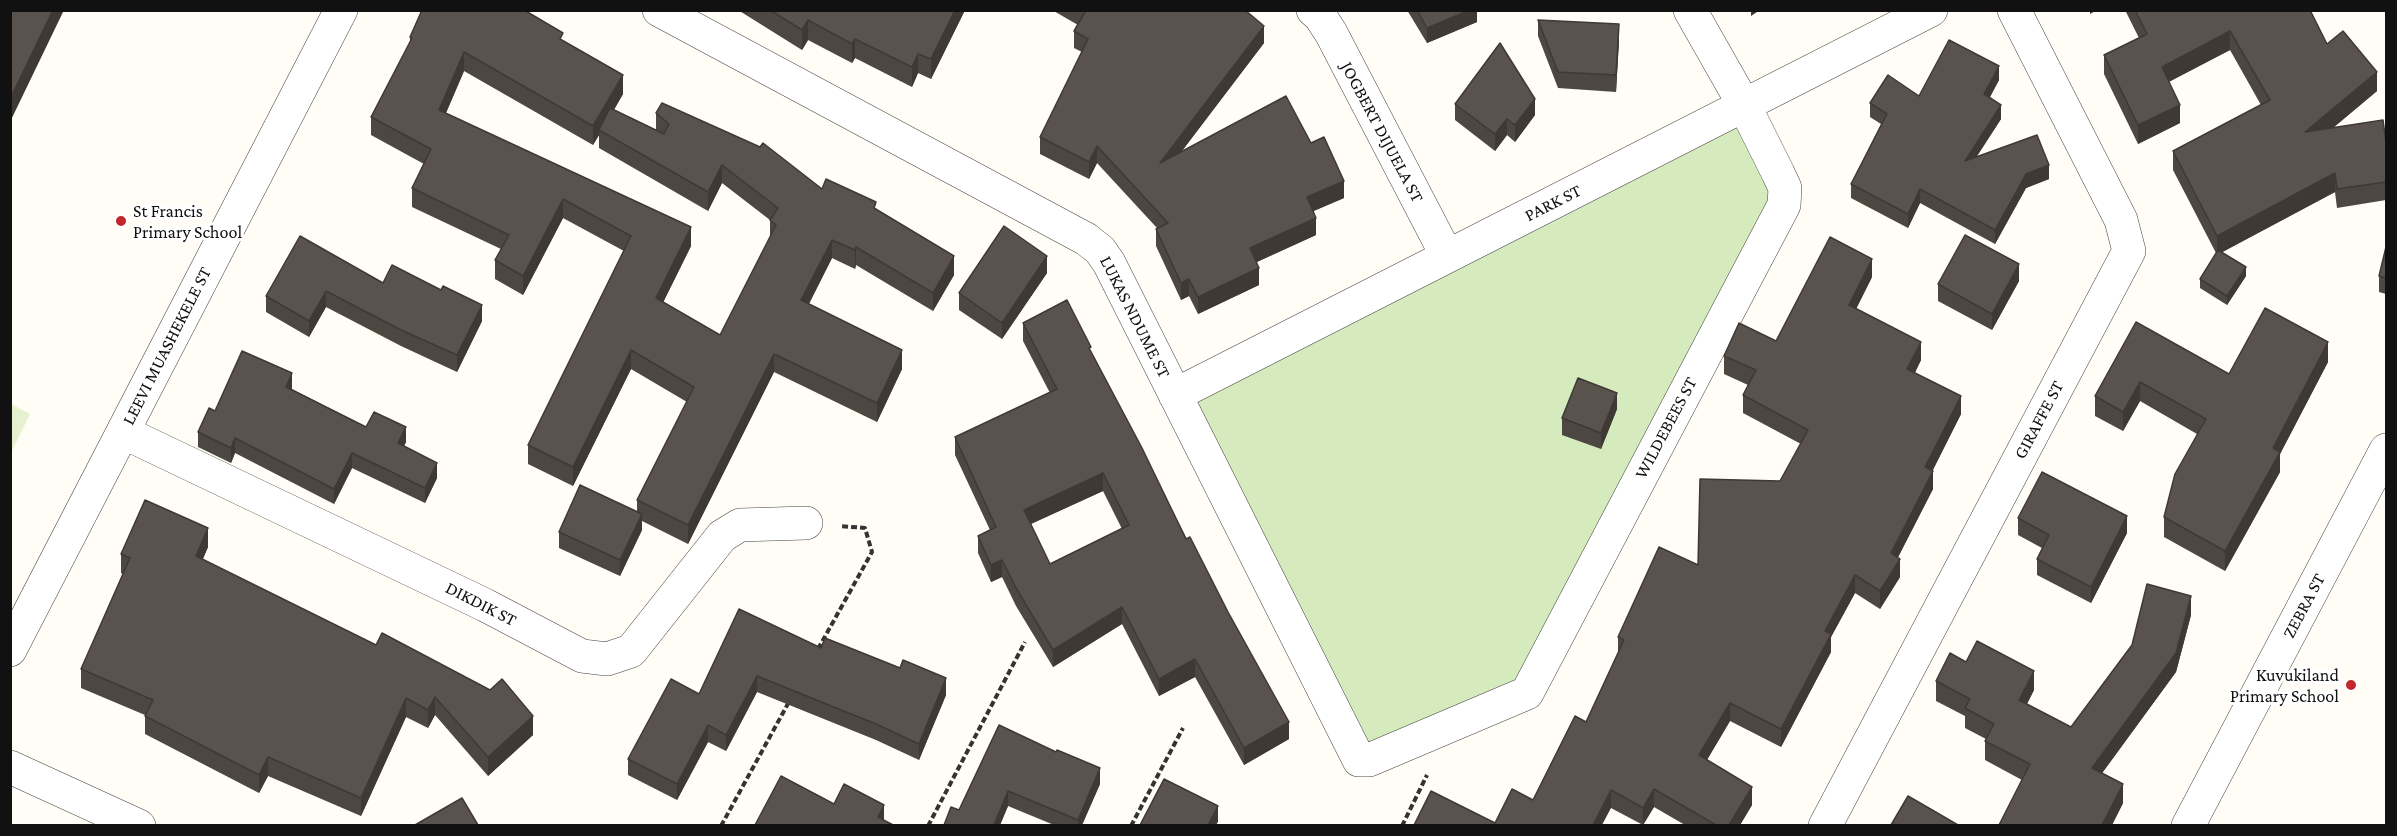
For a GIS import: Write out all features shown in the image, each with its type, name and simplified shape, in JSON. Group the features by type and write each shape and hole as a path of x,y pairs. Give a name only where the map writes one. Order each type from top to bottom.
{"street":[{"name":"LEEVI MUASHEKELE ST","path":"10,650 341,10"},
{"name":"LUKAS NDUME ST","path":"659,10 1086,239 1100,250 1109,263 1353,750 1359,760 1369,760"},
{"name":"JOGBERT DIJUELA ST","path":"1313,10 1320,16 1331,33 1447,256"},
{"name":"WILDEBEES ST","path":"1369,760 1527,693 1784,205 1785,188 1744,105 1690,10"},
{"name":"PARK ST","path":"1175,395 1931,10"},
{"name":"GIRAFFE ST","path":"1825,825 2129,251 2121,220 2014,10"},
{"name":"DIKDIK ST","path":"123,432 485,605 582,656 607,659 631,651 722,536 740,525 806,524"},
{"name":"ZEBRA ST","path":"2188,825 2386,450"},
{"path":"10,766 139,825"}],"path":[{"path":"806,524 865,528 872,552 816,654"},
{"path":"928,825 1024,642"},
{"path":"721,825 794,694"},
{"path":"1131,825 1183,728"}],"green space":[{"path":"1744,105 1785,188 1527,693 1369,760 1175,395"},
{"path":"11,404 30,414 11,453"}],"building":[{"path":"10,10 53,10 10,99"},
{"path":"422,10 524,10 563,33 560,39 623,75 593,126 464,52 439,110 691,227 656,298 720,335 776,225 770,220 778,208 722,165 708,192 599,130 610,108 664,134 669,124 656,113 662,103 760,147 763,143 822,189 826,179 876,202 874,208 954,256 933,293 856,247 855,250 832,240 801,300 902,350 877,403 774,354 688,525 637,500 694,387 631,350 573,467 528,445 631,236 563,199 523,276 495,260 509,235 412,188 431,149 371,117 412,38 410,37"},
{"path":"770,10 955,10 931,59 918,54 912,67 855,39 852,44 808,20 802,30"},
{"path":"1082,10 1245,10 1264,26 1160,163 1286,96 1311,143 1324,137 1344,181 1307,197 1316,218 1250,248 1259,268 1198,297 1189,279 1181,283 1156,229 1168,223 1097,146 1089,162 1040,137 1088,39 1074,31 1085,12"},
{"path":"1417,10 1470,10 1427,28"},
{"path":"2135,10 2310,10 2327,44 2343,31 2377,72 2305,132 2383,120 2386,142 2386,182 2337,189 2335,173 2217,236 2173,151 2270,100 2230,31 2162,67 2180,105 2138,125 2104,55 2147,34"},
{"path":"1538,20 1619,24 1616,75 1558,72"},
{"path":"1949,40 1999,66 1984,94 2001,105 1965,161 2037,135 2049,165 2026,174 1995,230 1920,189 1908,214 1851,184 1887,114 1870,103 1888,75 1919,96"},
{"path":"1500,43 1535,99 1515,125 1507,119 1495,134 1455,104"},
{"path":"1004,226 1047,256 1002,323 959,293"},
{"path":"1965,235 2019,264 1992,314 1938,284"},
{"path":"300,236 383,283 392,265 441,290 443,286 482,305 457,355 401,330 326,291 309,321 266,296"},
{"path":"1830,237 1872,259 1849,305 1921,342 1907,369 1961,396 1925,467 1933,471 1891,553 1900,559 1880,591 1855,575 1825,631 1831,634 1781,729 1730,703 1699,755 1752,787 1729,825 1716,825 1654,789 1643,808 1611,790 1593,825 1414,825 1431,791 1495,823 1512,789 1533,800 1575,716 1586,722 1624,640 1618,637 1659,547 1698,565 1700,479 1780,481 1808,430 1743,395 1756,370 1724,356 1739,323 1776,341"},
{"path":"2386,247 2386,278 2379,276"},
{"path":"2218,250 2246,267 2227,296 2200,279"},
{"path":"1067,300 1186,539 1190,537 1228,612 1289,722 1244,748 1195,659 1159,679 1122,607 1053,650 1002,560 991,565 978,536 996,527 955,437 1057,389 1023,323","holes":["1103,473 1129,525 1050,564 1024,510"]},
{"path":"2265,308 2328,342 2273,448 2280,452 2225,551 2164,517 2175,474 2206,419 2140,382 2123,412 2095,396 2136,322 2229,374"},
{"path":"242,351 292,373 286,387 366,427 374,412 406,427 398,443 437,463 425,488 352,453 334,489 235,438 231,448 198,432 209,408 215,411"},
{"path":"1578,378 1617,393 1601,433 1562,418"},
{"path":"2042,472 2127,516 2091,587 2037,559 2049,535 2018,518"},
{"path":"580,485 642,514 620,560 559,532"},
{"path":"145,500 208,528 196,556 376,645 382,633 490,690 502,679 533,716 488,757 435,697 428,710 406,698 361,798 268,757 259,775 145,716 153,700 81,669 130,558 121,554"},
{"path":"2147,584 2191,596 2176,653 2092,768 2123,784 2102,825 1999,825 2030,764 1985,741 1994,724 1965,708 1970,699 1936,681 1950,653 1966,662 1977,641 2034,671 2019,700 2071,727 2132,645"},
{"path":"739,609 821,648 825,638 900,668 903,660 946,678 919,744 757,676 726,735 708,725 677,784 628,759 671,679 699,694"},
{"path":"999,725 1056,752 1057,750 1100,768 1078,820 1008,791 994,825 944,825 951,807 959,810"},
{"path":"781,776 834,804 844,784 884,805 878,817 893,825 755,825"},
{"path":"1164,779 1218,806 1208,825 1140,825"},
{"path":"1908,796 1958,825 1891,825"},
{"path":"462,798 478,825 415,825"}],"place":[{"name":"St Francis Primary School","path":"121,221"},
{"name":"Kuvukiland Primary School","path":"2351,685"}]}
